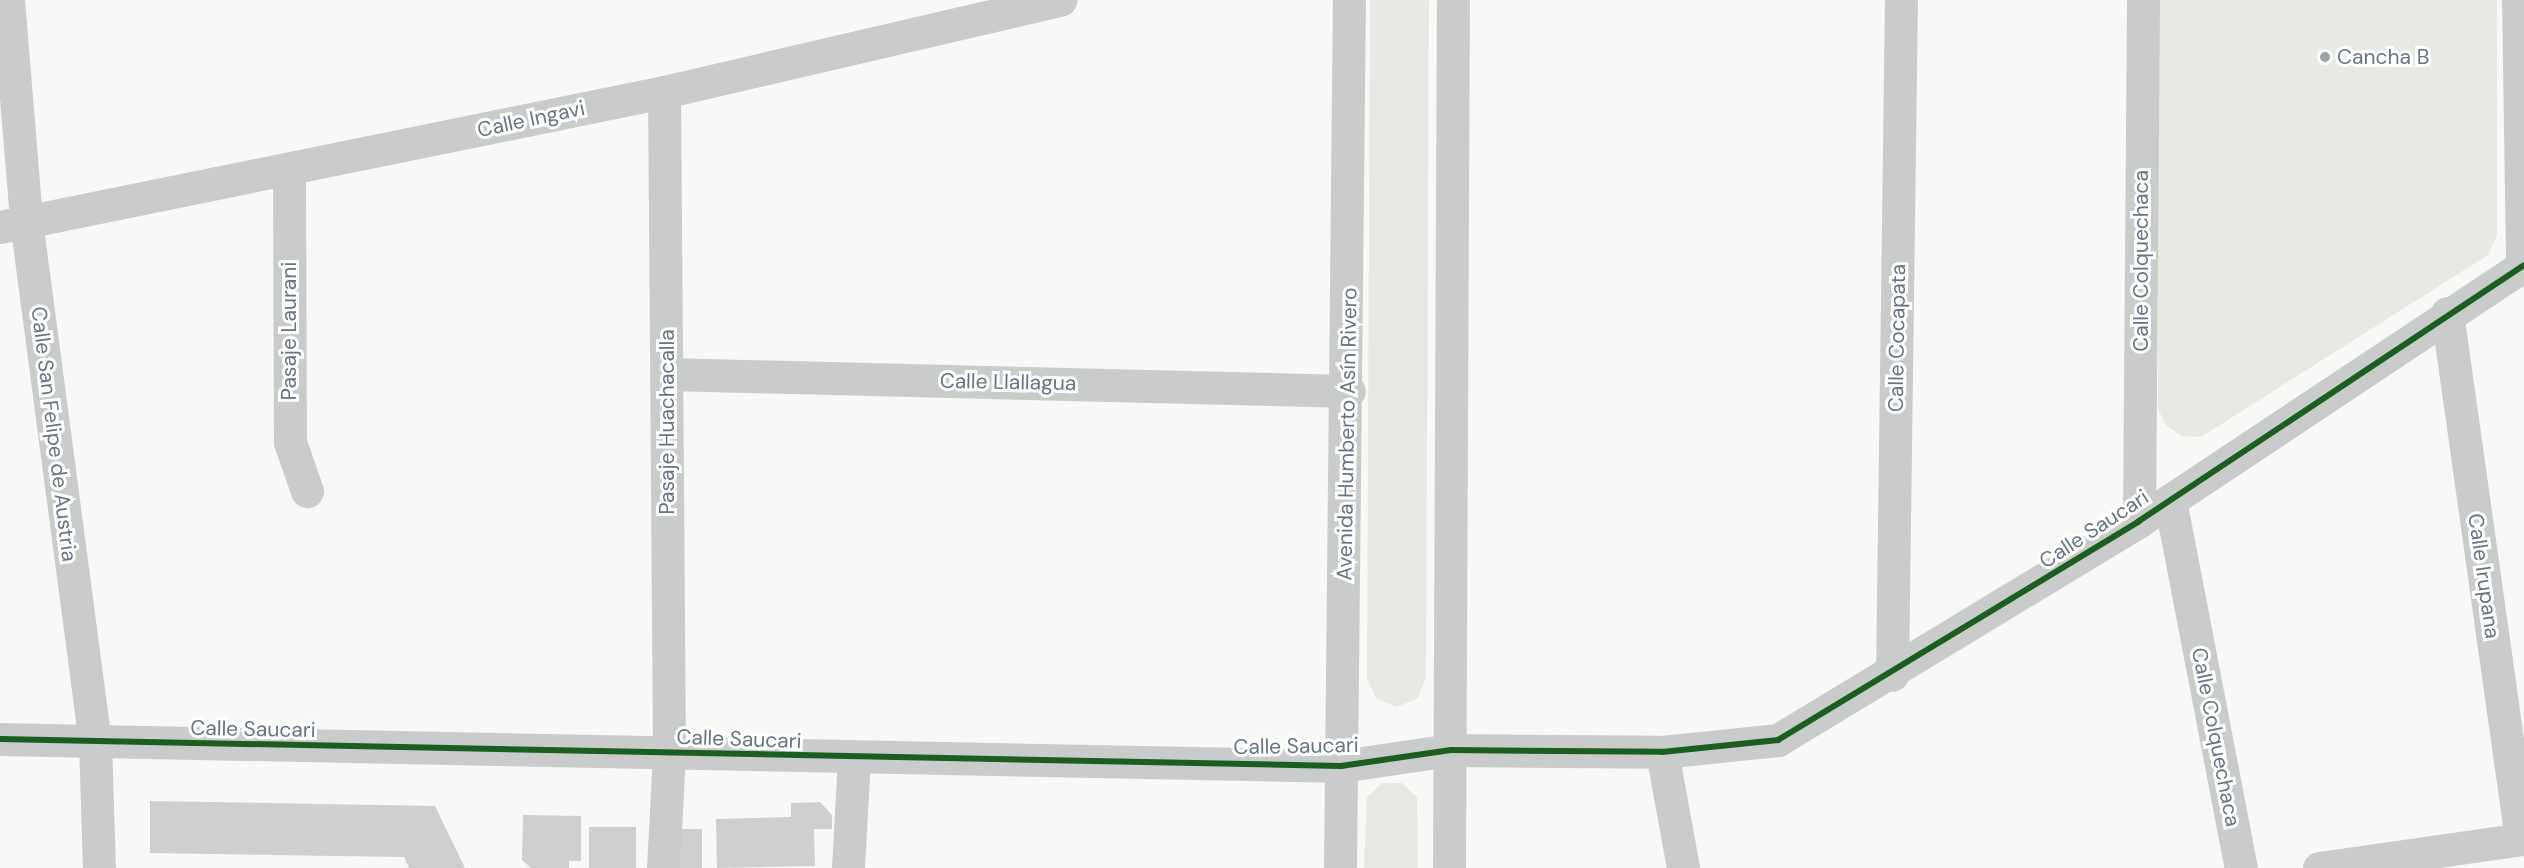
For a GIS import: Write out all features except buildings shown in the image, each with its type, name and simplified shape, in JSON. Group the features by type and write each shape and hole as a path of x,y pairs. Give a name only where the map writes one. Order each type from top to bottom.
{"street":[{"name":"Calle San Felipe de Austria","path":"8,0 13,224 95,742 99,868"},
{"name":"Calle Ingavi","path":"13,224 664,92 972,10 1060,0"},
{"name":"Avenida Humberto Asín Rivero","path":"1340,868 1349,391 1349,0"},
{"path":"1449,868 1453,0"},
{"name":"Calle Cocapata","path":"1892,675 1901,0"},
{"name":"Calle Colquechaca","path":"2139,521 2143,0"},
{"path":"2518,0 2523,266"},
{"name":"Pasaje Huachacalla","path":"663,868 669,753 664,92"},
{"name":"Pasaje Laurani","path":"289,169 290,442 307,491"},
{"name":"Calle Saucari","path":"0,739 854,759 1341,766 1451,750 1662,752 1778,740 1892,675 2139,521 2447,313 2523,266"},
{"name":"Calle Irupana","path":"2447,313 2523,839"},
{"name":"Calle Llallagua","path":"667,374 1349,391"},
{"name":"Calle Colquechaca","path":"2170,500 2241,868"},
{"path":"1662,752 1683,868"},
{"path":"848,868 854,759"},
{"path":"2319,868 2523,839"}],"shaded area":[{"path":"1370,0 1429,0 1426,677 1418,698 1397,707 1377,699 1367,679"},
{"path":"2158,0 2497,0 2497,236 2488,255 2201,437 2181,436 2166,425 2158,409"},
{"path":"1382,783 1402,783 1417,797 1418,868 1364,868 1367,797"}],"cycle path":[{"path":"0,739 1341,766 1451,750 1662,752 1778,740 2139,521 2524,265"}],"place":[{"name":"Cancha B","path":"2325,57"}]}
